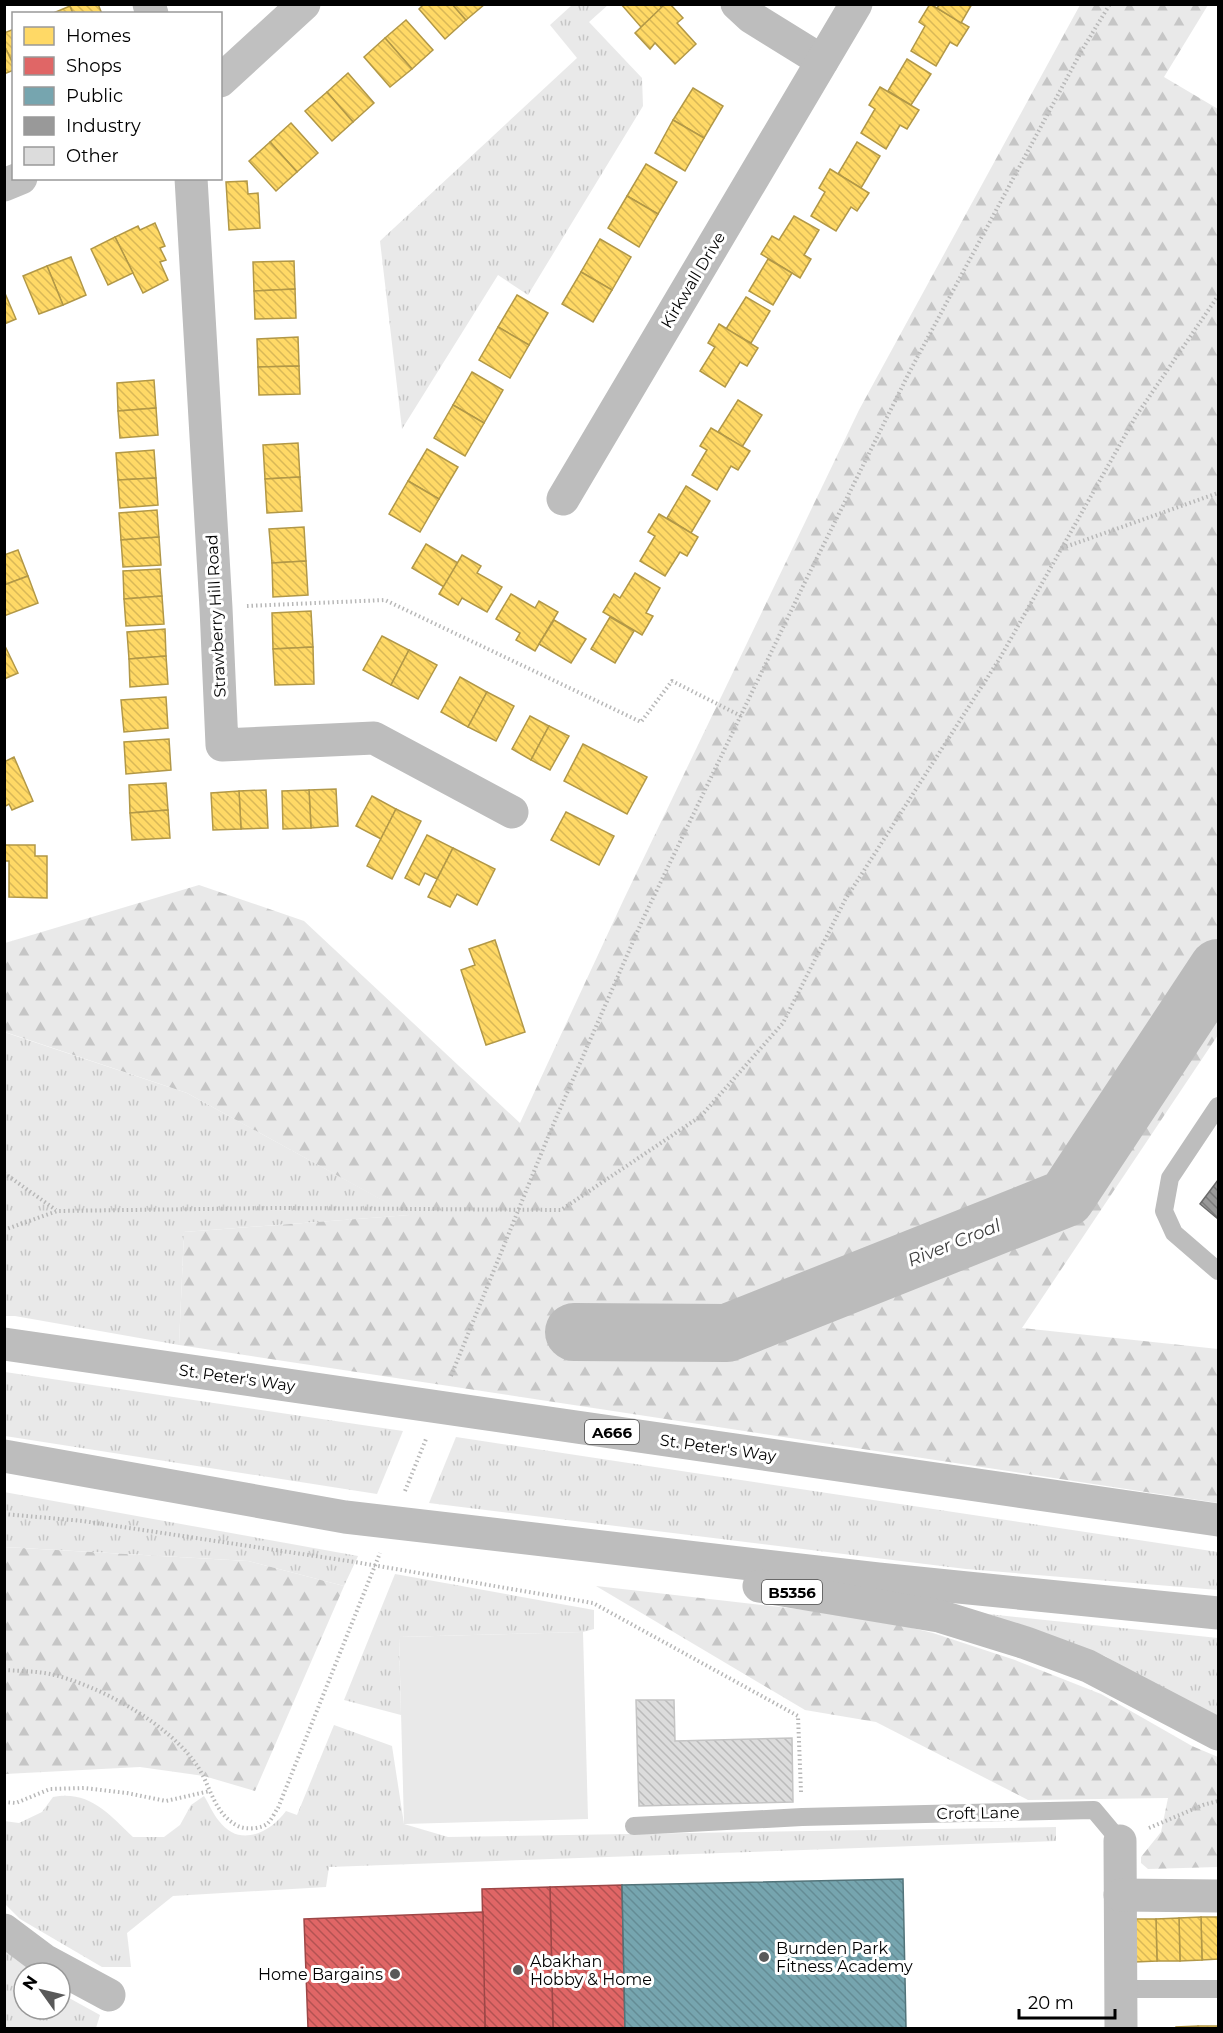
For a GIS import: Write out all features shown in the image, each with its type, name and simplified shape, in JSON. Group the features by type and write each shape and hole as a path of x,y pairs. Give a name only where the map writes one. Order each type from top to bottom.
{"main road":[{"path":"737,4 751,17 822,61"},
{"name":"Kirkwall Drive","path":"563,499 856,4"},
{"name":"Strawberry Hill Road","path":"191,180 222,746 375,738 512,812"},
{"name":"St. Peter's Way","path":"4,1344 1218,1520"},
{"path":"4,1456 345,1517 878,1579 1218,1613"},
{"name":"B5356","path":"345,1517 939,1616 1026,1643 1088,1666 1218,1734"},
{"path":"1120,1841 1121,2028"},
{"path":"1120,1895 1218,1896"},
{"path":"4,1930 44,1960 109,1995"}],"street":[{"path":"222,79 304,4"}],"lane":[{"path":"1218,1106 1170,1179 1164,1211 1174,1233 1218,1271"},
{"name":"Croft Lane","path":"634,1826 802,1817 1094,1810 1120,1841"},
{"path":"1121,1989 1218,1989"}],"path":[{"path":"447,1387 550,1132 642,921 910,370 1082,50 1110,4"},
{"path":"4,1230 57,1210 277,1208 561,1210 701,1116 783,1023 844,900 1000,658 1136,416 1218,296"},
{"path":"1062,548 1218,494"},
{"path":"216,608 385,600 641,722 672,681 741,716"},
{"path":"4,1173 57,1210"},
{"path":"403,1498 429,1431"},
{"path":"4,1514 83,1521 367,1564 593,1603 798,1716 802,1817"},
{"path":"4,1670 49,1674 82,1684 146,1718 168,1732 186,1751 197,1765 215,1803 226,1818 240,1827 255,1828 267,1824 278,1808 380,1553"},
{"path":"4,1802 16,1803 50,1789 84,1788 166,1801 210,1791"},
{"path":"1120,1841 1203,1805 1218,1801"}],"green space":[{"path":"572,5 608,5 589,22 642,78 643,106 528,295 498,275 402,429 380,241 577,58 550,25"},
{"path":"1080,5 1208,5 1164,77 1218,109 1218,1035 1022,1328 1218,1349 1218,1503 179,1345 184,1232 409,1215 187,1093 5,1032 5,943 199,885 304,921 520,1123 623,901 859,410"},
{"path":"4,1032 187,1093 410,1215 184,1232 179,1345 5,1316"},
{"path":"5,1372 403,1431 377,1494 5,1436"},
{"path":"456,1437 1218,1552 1218,1590 966,1569 429,1503"},
{"path":"4,1492 358,1556 344,1586 248,1561 5,1547"},
{"path":"4,1547 248,1561 344,1586 255,1791 204,1776 140,1767 5,1774"},
{"path":"395,1574 594,1610 594,1629 583,1632 399,1637 401,1715 344,1700"},
{"path":"596,1586 867,1617 933,1633 1015,1660 1101,1694 1192,1746 1218,1757 1218,1867 1148,1869 1141,1863 1141,1857 1161,1832 1168,1798 1028,1800 876,1722 805,1710"},
{"path":"988,1614 1218,1638 1218,1722 1105,1656"},
{"path":"583,1632 588,1819 404,1824 399,1637"},
{"path":"334,1725 392,1746 404,1824 448,1837 1056,1827 1056,1841 329,1867 326,1887 173,1896 127,1933 131,1967 102,1967 20,1919 5,1904 4,1821 19,1823 42,1812 53,1797 77,1797 107,1812 133,1837 164,1837 180,1825 191,1805 204,1796 217,1818 227,1829 245,1836 254,1834 272,1826 286,1811 297,1815"},
{"path":"4,1947 20,1961 12,1961 12,2021 72,2021 72,2000 100,2015 96,2028 5,2028"}],"building: Homes":[{"path":"72,4 98,4 101,12 72,12 70,6"},
{"path":"424,4 452,4 466,20 445,39 419,9"},
{"path":"452,4 485,4 466,20"},
{"path":"621,4 659,4 662,8 641,27"},
{"path":"665,4 670,4 683,18 677,23 696,44 675,64 655,43 650,49 635,33"},
{"path":"930,4 969,27 957,46 950,42 936,66 911,51 925,26 919,22"},
{"path":"940,4 972,4 961,23 937,8"},
{"path":"70,6 72,12 56,12"},
{"path":"406,20 433,50 412,69 385,38"},
{"path":"12,30 12,62 4,45 4,33"},
{"path":"385,38 412,69 390,87 364,57"},
{"path":"4,45 12,62 12,71 4,74"},
{"path":"907,59 931,74 911,105 888,91"},
{"path":"348,73 374,103 353,122 327,92"},
{"path":"880,87 919,110 907,129 900,125 886,149 861,133 875,109 869,105"},
{"path":"693,88 723,106 704,138 673,120"},
{"path":"327,92 353,122 332,141 305,111"},
{"path":"673,120 704,138 685,171 655,153"},
{"path":"291,123 318,153 297,172 270,142"},
{"path":"270,142 297,172 276,191 249,161"},
{"path":"857,142 880,156 861,188 838,174"},
{"path":"646,164 677,182 658,214 627,196"},
{"path":"830,169 869,193 857,211 851,207 836,231 811,216 825,192 819,188"},
{"path":"247,181 248,194 258,193 260,228 229,230 226,182"},
{"path":"627,196 658,214 639,247 608,228"},
{"path":"794,216 819,230 804,255 811,259 800,278 761,254 772,236 779,240"},
{"path":"155,223 165,246 160,248 166,260 160,262 168,280 143,293 115,237 138,226 140,230"},
{"path":"115,237 133,273 108,285 91,249"},
{"path":"600,239 631,257 612,290 581,272"},
{"path":"71,257 86,295 63,305 47,266"},
{"path":"768,259 792,273 773,305 749,291"},
{"path":"294,261 295,289 254,291 253,262"},
{"path":"47,266 63,305 39,314 23,276"},
{"path":"581,272 612,290 593,322 562,304"},
{"path":"295,289 296,318 255,319 254,291"},
{"path":"4,291 16,319 4,324"},
{"path":"517,295 548,313 529,345 498,327"},
{"path":"746,297 770,311 751,343 726,329"},
{"path":"719,324 758,348 747,366 740,362 725,387 700,371 715,347 708,343"},
{"path":"498,327 529,345 510,378 479,360"},
{"path":"298,337 299,366 258,367 257,339"},
{"path":"299,366 300,394 259,395 258,367"},
{"path":"472,372 503,390 484,423 453,405"},
{"path":"154,380 156,408 118,411 117,383"},
{"path":"738,400 762,415 742,447 718,432"},
{"path":"453,405 484,423 465,456 434,438"},
{"path":"156,408 158,435 120,438 118,411"},
{"path":"711,428 750,451 738,470 731,466 717,490 692,475 707,450 700,446"},
{"path":"298,443 300,477 265,479 263,445"},
{"path":"427,449 458,467 439,499 408,481"},
{"path":"154,450 156,478 118,480 116,453"},
{"path":"300,477 302,511 267,513 265,479"},
{"path":"156,478 158,505 120,508 118,480"},
{"path":"408,481 439,499 420,532 389,514"},
{"path":"686,486 710,501 691,533 667,518"},
{"path":"157,510 159,537 121,540 119,513"},
{"path":"659,514 698,537 687,556 680,552 665,576 640,561 655,536 648,532"},
{"path":"304,527 306,561 272,563 269,529"},
{"path":"159,537 161,565 123,567 121,540"},
{"path":"426,544 458,563 444,587 412,568"},
{"path":"18,550 28,576 4,585 4,555"},
{"path":"462,555 481,566 477,573 502,587 487,612 462,598 458,605 439,594"},
{"path":"306,561 308,595 273,597 272,563"},
{"path":"160,569 162,596 124,599 123,571"},
{"path":"635,573 660,588 646,613 653,616 642,635 603,612 614,594 620,598"},
{"path":"28,576 38,603 4,616 4,585"},
{"path":"511,594 535,608 539,601 558,612 535,651 516,640 520,633 496,619"},
{"path":"162,596 164,624 126,626 124,599"},
{"path":"311,611 313,647 273,649 272,613"},
{"path":"610,617 634,631 615,663 591,649"},
{"path":"554,620 586,639 571,663 539,644"},
{"path":"165,629 166,656 129,659 127,632"},
{"path":"382,636 409,650 391,685 363,670"},
{"path":"4,644 18,673 4,679"},
{"path":"313,647 314,684 275,685 273,649"},
{"path":"409,650 437,665 418,699 391,685"},
{"path":"166,656 168,684 130,687 129,659"},
{"path":"460,677 487,692 468,727 441,712"},
{"path":"487,692 514,706 496,741 468,727"},
{"path":"166,697 168,728 124,732 121,700"},
{"path":"530,716 549,726 531,760 512,749"},
{"path":"549,726 569,736 550,770 531,760"},
{"path":"169,739 171,770 126,774 124,742"},
{"path":"583,744 647,777 627,814 564,781"},
{"path":"14,757 33,801 12,810 9,804 4,807 4,762"},
{"path":"166,783 168,810 130,813 129,785"},
{"path":"336,789 338,826 311,828 309,790"},
{"path":"266,790 268,828 241,829 239,791"},
{"path":"309,790 311,828 283,829 282,791"},
{"path":"239,791 241,829 213,830 211,793"},
{"path":"372,796 396,809 381,839 356,826"},
{"path":"396,809 421,821 392,879 367,866"},
{"path":"168,810 170,838 132,840 130,813"},
{"path":"566,812 614,836 599,865 551,840"},
{"path":"427,835 453,848 437,879 425,873 419,885 405,878"},
{"path":"4,845 35,845 35,856 47,856 47,898 9,897 9,861 4,861"},
{"path":"453,848 495,869 477,905 457,894 450,907 428,897"},
{"path":"495,940 525,1032 486,1045 461,970 475,965 469,949"},
{"path":"1201,1917 1218,1917 1218,1959 1202,1960"},
{"path":"1201,1917 1202,1960 1180,1961 1179,1918"},
{"path":"1179,1918 1180,1961 1157,1961 1156,1919"},
{"path":"1134,1919 1156,1919 1157,1961 1135,1962"},
{"path":"1198,2026 1218,2026 1218,2028 1198,2028"},
{"path":"1198,2026 1198,2028 1176,2028 1176,2027"}],"building: Shops":[{"path":"622,1885 625,2028 553,2028 550,1887"},
{"name":"Abakhan Hobby & Home","path":"550,1887 553,2028 485,2028 482,1889"},
{"name":"Home Bargains","path":"483,1912 485,2028 308,2028 304,1919"}],"building: Public":[{"name":"Burnden Park Fitness Academy","path":"903,1879 906,2028 625,2028 622,1885"}],"building: Industry":[{"path":"1218,1180 1218,1219 1200,1204"}],"building: Other":[{"path":"636,1700 674,1700 675,1741 792,1738 793,1802 639,1806"}],"waterway":[{"name":"River Croal","path":"574,1332 727,1333 1066,1198 1218,968"}],"place":[{"name":"Burnden Park Fitness Academy","path":"764,1957"},
{"name":"Abakhan Hobby & Home","path":"518,1970"},
{"name":"Home Bargains","path":"395,1974"}]}
